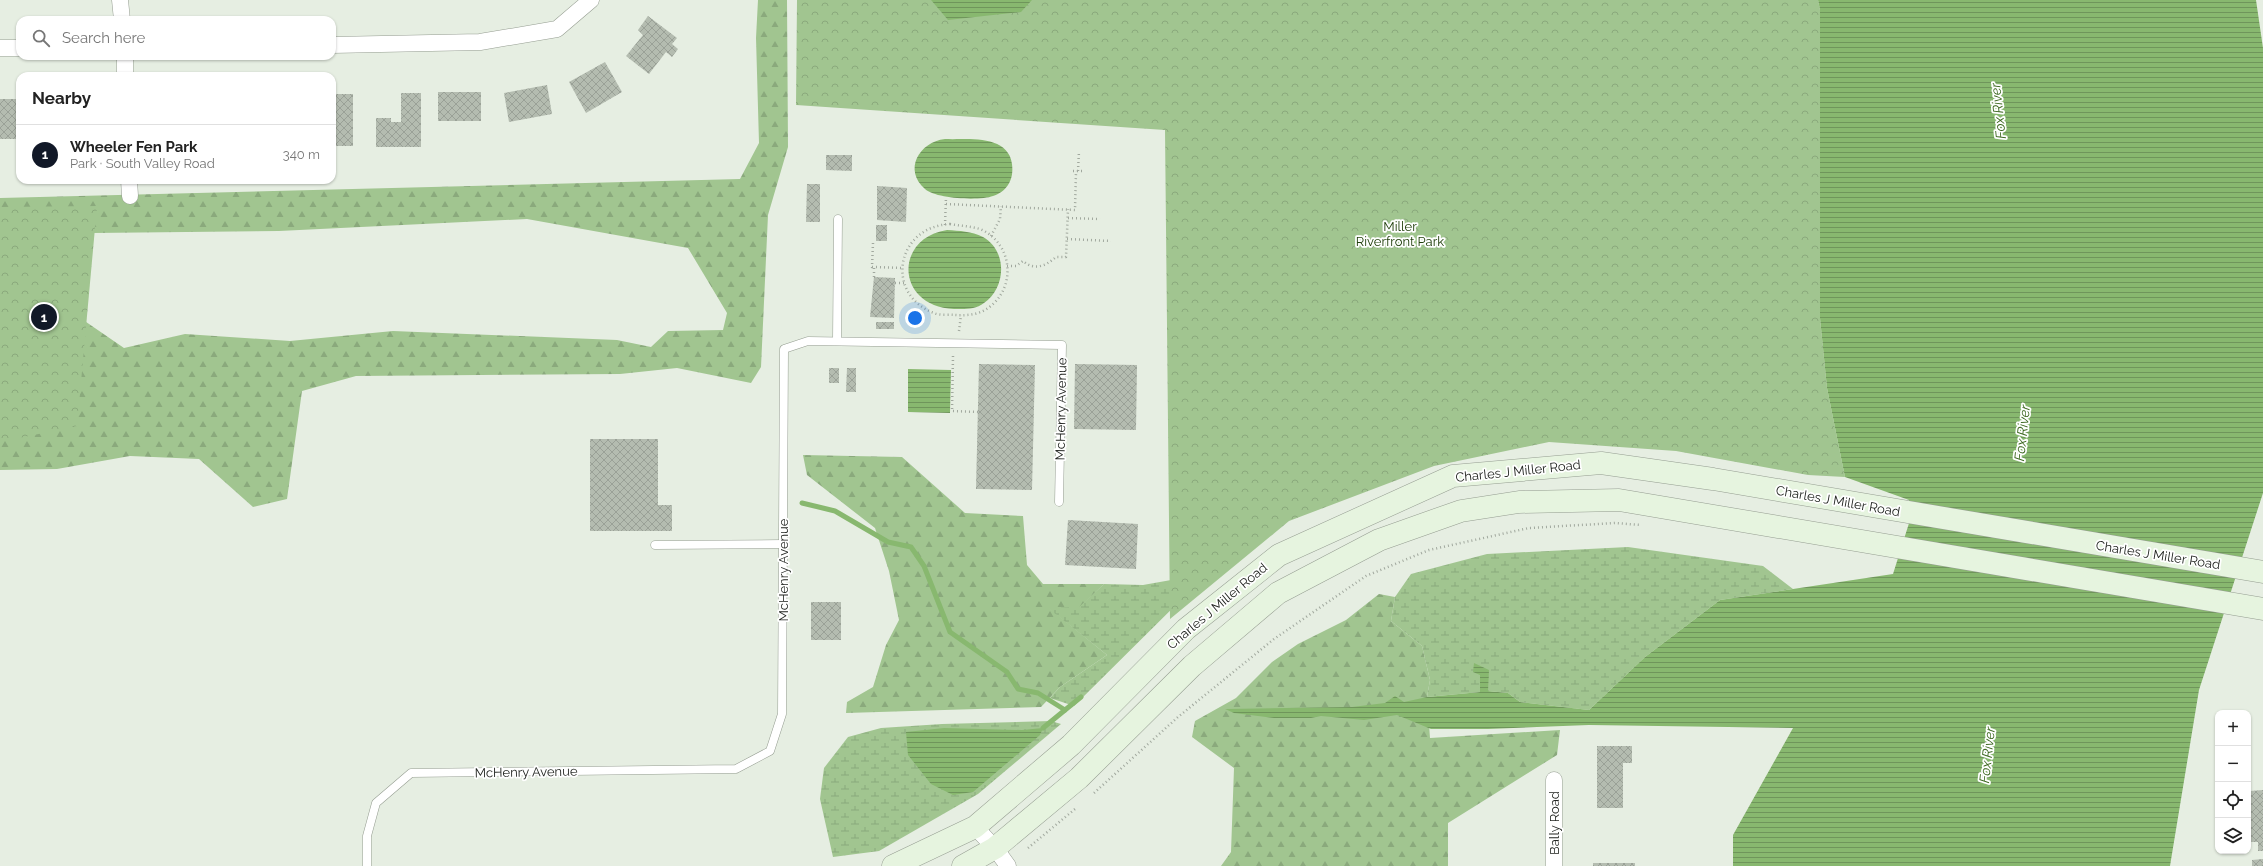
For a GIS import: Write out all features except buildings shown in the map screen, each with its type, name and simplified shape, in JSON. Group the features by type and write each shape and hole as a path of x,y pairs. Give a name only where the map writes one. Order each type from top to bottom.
{"street":[{"path":"120,0 122,16"},
{"path":"336,45 480,42 557,29 591,0"},
{"path":"0,48 16,48"},
{"path":"125,60 125,72"},
{"path":"129,184 130,196"},
{"name":"Charles J Miller Road","path":"894,866 976,827 1071,745 1186,629 1279,555 1453,476 1601,463 1713,479 1810,497 2263,572"},
{"path":"963,866 1003,859 1079,778 1192,666 1278,593 1379,540 1462,510 1519,502 1619,500 2263,609"},
{"name":"Bally Road","path":"1554,780 1554,866"},
{"path":"976,827 1003,859"}],"lane":[{"path":"837,341 838,219"},
{"name":"McHenry Avenue","path":"367,866 367,836 376,804 411,773 736,769 770,751 782,714 784,349 808,341 1062,346 1059,502"},
{"path":"655,545 783,544"}],"path":[{"path":"946,204 1075,210 1076,171 1079,151"},
{"path":"1076,171 1083,171"},
{"path":"945,224 946,196"},
{"path":"991,236 1000,219 1001,206"},
{"path":"1007,266 1016,266 1023,262 1037,268 1048,264 1056,257 1066,257 1068,209"},
{"path":"1068,218 1100,219"},
{"path":"945,224 970,226 991,236 1003,250 1007,266 1007,281 992,306 974,314 935,314 920,306 909,294 904,283 903,268 906,252 915,238 931,227 945,224"},
{"path":"1067,239 1112,241"},
{"path":"873,243 872,267 874,267 874,277"},
{"path":"874,267 903,268"},
{"path":"894,283 904,283"},
{"path":"953,352 952,411 978,412"},
{"path":"1088,798 1178,717 1274,639 1366,576 1429,550 1529,528 1615,523 1645,525"},
{"path":"1003,859 1035,843 1076,808"}],"green space":[{"path":"758,0 787,0 788,147 768,215 761,367 751,383 677,368 620,374 356,376 302,391 287,499 253,507 199,459 130,456 57,469 0,470 0,367 73,313 124,348 185,334 290,341 393,331 617,340 651,347 668,331 723,330 727,313 688,248 527,219 279,231 0,234 0,198 740,179 759,143 756,38"},
{"name":"Miller Riverfront Park","path":"797,0 1818,0 1820,10 1820,318 1827,388 1845,477 1808,475 1676,451 1549,442 1434,466 1289,521 1170,619 1165,130 796,105"},
{"path":"97,206 77,426 0,442 0,207"},
{"path":"803,455 902,457 965,513 1023,516 1027,565 1043,584 1104,584 1079,608 1049,608 1107,655 1060,687 1041,707 846,713 847,702 873,687 886,645 899,620 889,571 875,528 807,475"},
{"path":"1628,547 1763,566 1793,589 1720,600 1645,657 1589,710 1520,702 1508,693 1488,691 1480,675 1480,692 1427,697 1430,680 1422,646 1391,621 1395,597 1411,574 1487,554"},
{"path":"1188,577 1199,582 1074,706 1050,698 1060,687 1107,655 1048,608 1079,607 1104,584 1143,585"},
{"path":"1379,594 1395,597 1391,621 1422,646 1430,680 1427,697 1430,738 1560,730 1557,755 1448,823 1448,866 1221,866 1231,852 1234,768 1192,737 1195,721 1236,698 1272,662 1298,644 1346,620"},
{"path":"1051,721 1061,724 978,794 879,851 833,857 820,799 824,768 848,737 881,728 942,724"}],"water":[{"path":"931,0 1032,0 1021,12 948,20"},
{"name":"Fox River","path":"1818,0 2256,0 2263,48 2263,493 2199,690 2170,866 1733,866 1733,835 1793,728 1589,725 1488,729 1431,729 1397,715 1364,720 1321,716 1311,718 1274,718 1234,713 1225,709 1352,707 1385,703 1395,696 1404,702 1427,697 1480,692 1480,675 1473,672 1474,663 1489,670 1488,691 1508,693 1520,702 1589,710 1645,657 1720,600 1893,574 1910,520 1909,500 1845,477 1827,388 1820,318 1820,10"},
{"path":"945,139 975,139 995,143 1003,148 1009,154 1012,164 1011,178 1007,187 1002,192 987,198 969,199 938,195 925,189 918,182 915,174 917,158 921,151 928,145"},
{"path":"947,230 979,235 991,243 997,251 1001,270 997,288 984,303 977,307 970,309 954,309 935,305 921,297 912,285 908,271 910,258 917,245 930,236"},
{"path":"908,369 951,370 950,413 908,412"},
{"path":"944,728 1022,730 1043,728 1040,735 973,792 953,795 931,784 908,755 906,732"}],"waterway":[{"path":"802,503 835,511 888,542 911,547 924,566 950,632 1007,672 1018,689 1038,693 1065,710 1081,697"},
{"path":"1043,728 1065,710"}],"place":[{"name":"Wheeler Fen Park","path":"44,317"}]}
